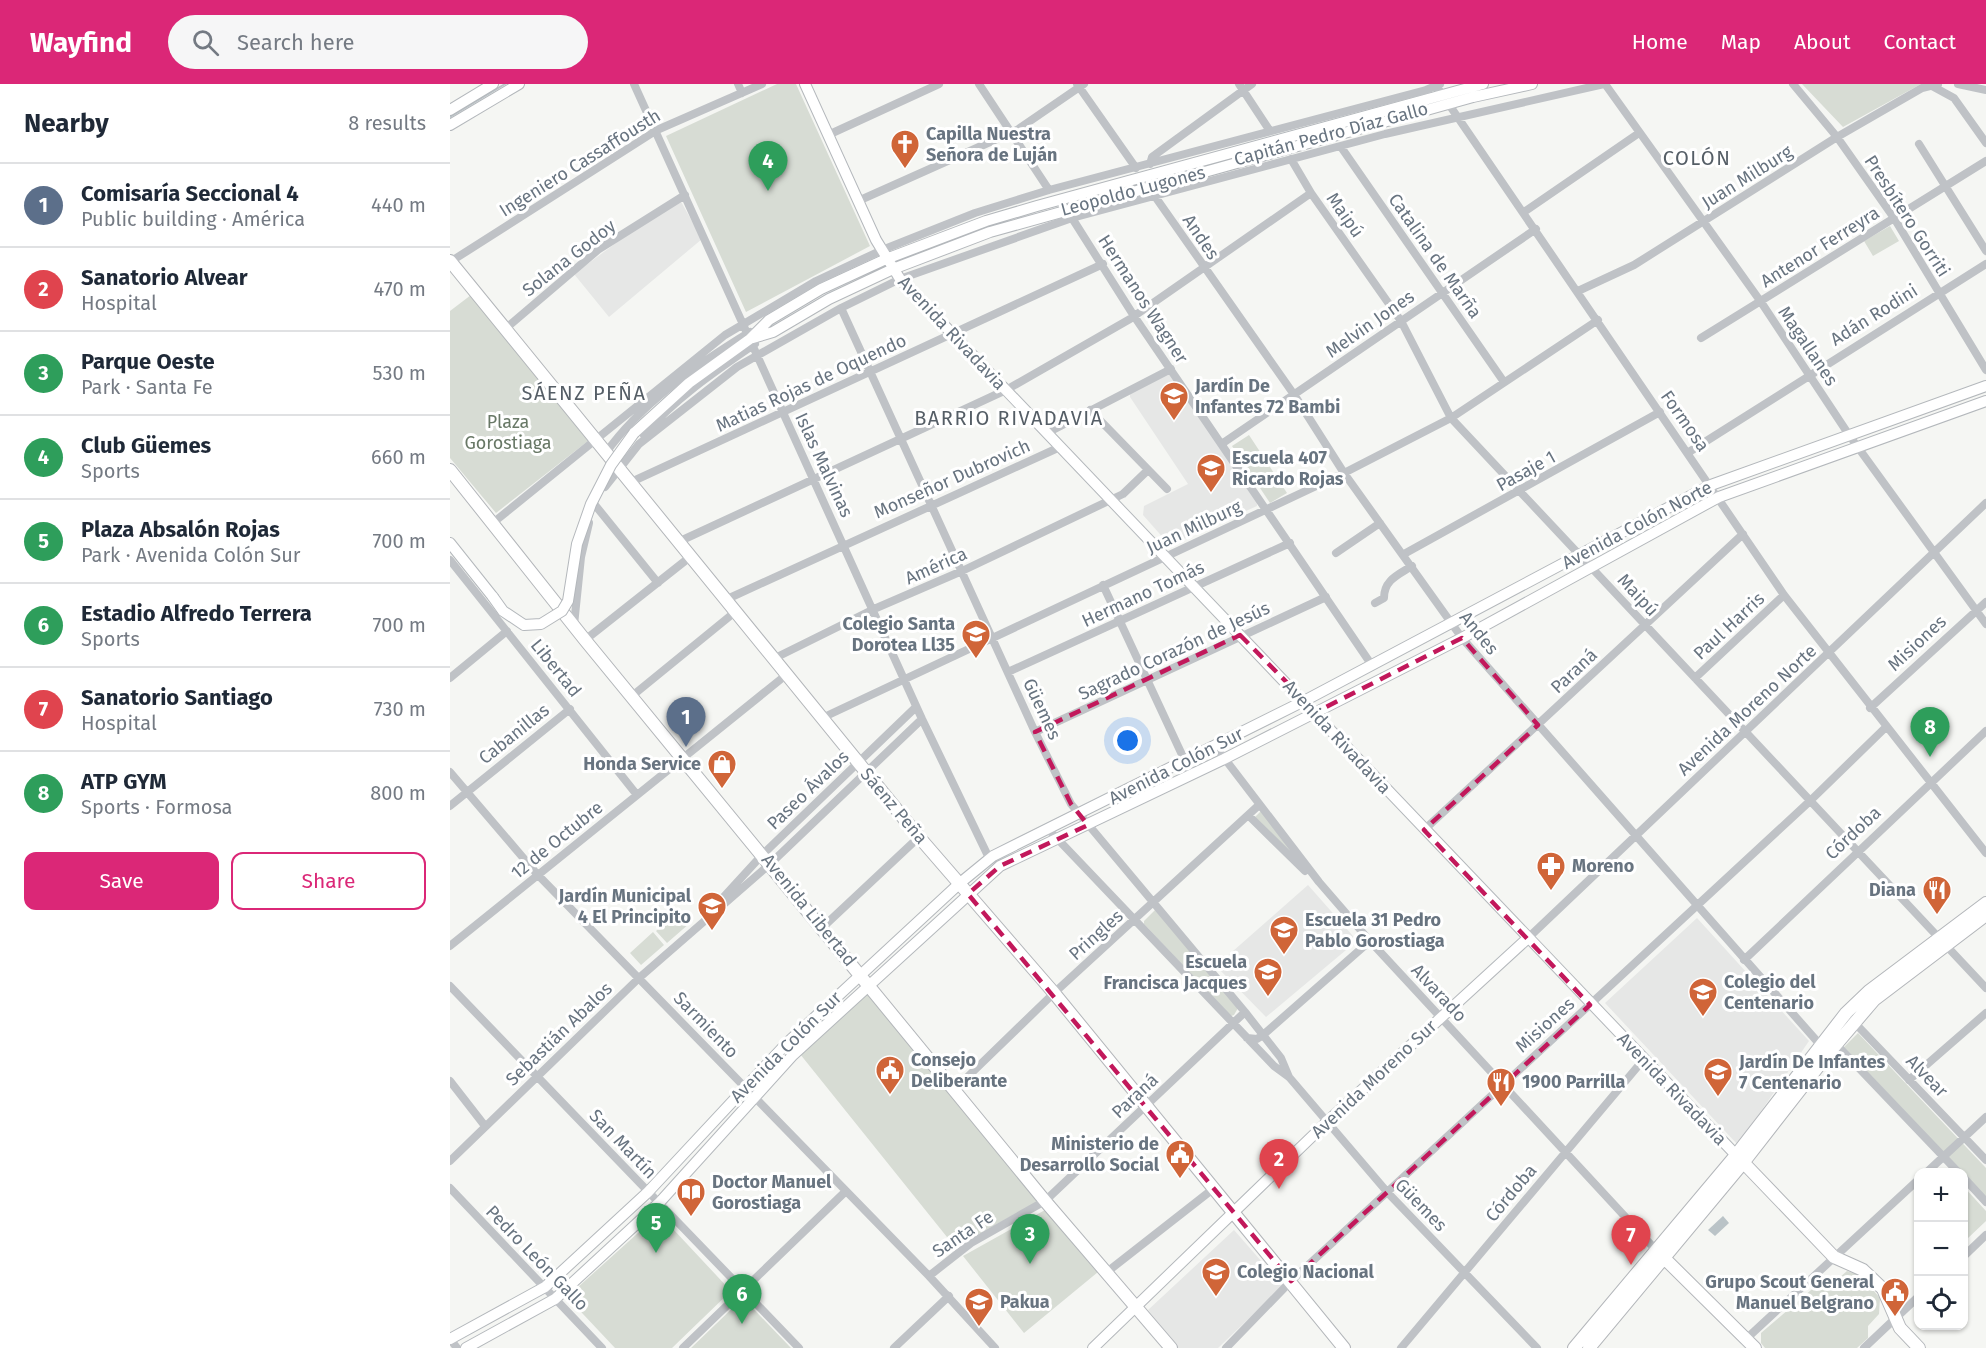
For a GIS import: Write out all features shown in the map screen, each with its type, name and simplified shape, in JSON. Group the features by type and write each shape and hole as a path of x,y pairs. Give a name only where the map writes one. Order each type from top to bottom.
{"main road":[{"path":"450,110 493,84"},
{"path":"450,125 519,84"},
{"name":"Avenida Rivadavia","path":"805,84 884,255 900,279 1316,712 1590,1005 1834,1257 1866,1272 1887,1294 1900,1328 1919,1348"},
{"name":"Leopoldo Lugones","path":"450,543 509,616 524,625 541,624 562,611 568,601 577,544 591,504 611,465 634,433 688,383 750,339 769,320 821,289 884,255 986,221 1441,90 1483,84"},
{"name":"Leopoldo Lugones","path":"750,339 773,332 829,299 893,269 990,231 1441,90 1532,84"},
{"name":"Sáenz Peña","path":"450,261 919,837 1054,993 1344,1348"},
{"name":"Avenida Colón Norte","path":"1304,701 1711,484 1986,386"},
{"name":"Avenida Colón Norte","path":"1316,712 1462,638 1719,497 1986,401"},
{"name":"Avenida Libertad","path":"450,470 494,522 585,640 823,927 1045,1201 1171,1348"},
{"name":"Avenida Colón Sur","path":"450,1339 545,1287 648,1192 745,1087 861,975 989,858 1304,701"},
{"name":"Avenida Colón Sur","path":"466,1348 555,1299 659,1203 793,1055 1000,866 1089,825 1316,712"},
{"path":"1574,1348 1739,1159 1850,1018 1986,903"},
{"path":"1941,941 1986,915"},
{"name":"Avenida Moreno Sur","path":"1093,1348 1328,1121 1528,938"},
{"path":"1659,1253 1750,1343"},
{"path":"1589,1348 1659,1253"}],"street":[{"name":"Islas Malvinas","path":"634,84 657,130 742,324 814,478 916,707 989,858"},
{"path":"738,84 742,93"},
{"name":"Ingeniero Cassaffousth","path":"450,261 657,130 762,84"},
{"path":"828,135 939,84"},
{"path":"979,84 1049,190"},
{"path":"1150,164 1152,157 1241,87 1252,84"},
{"name":"Capitán Pedro Díaz Gallo","path":"574,625 581,557 595,505 617,468 630,453 736,367 841,308 900,279 1072,218 1291,159 1605,84"},
{"name":"Magallanes","path":"1605,84 1761,302 1849,435 1986,624"},
{"name":"Presbítero Gorriti","path":"1793,84 1838,137 1894,218 1986,370"},
{"path":"1958,84 1986,90"},
{"path":"858,201 1012,133 1080,85 1136,168"},
{"path":"1934,85 1954,98 1986,143"},
{"name":"Juan Milburg","path":"1578,291 1634,266 1838,137 1922,88 1934,85"},
{"path":"1241,87 1270,131"},
{"name":"Formosa","path":"1441,90 1711,484 1784,595 1870,708 1986,853"},
{"name":"Capitán Pedro Díaz Gallo","path":"494,522 742,324 816,281 884,255 975,213 1049,190 1270,131 1441,90"},
{"path":"1524,212 1639,133"},
{"path":"1919,144 1986,251"},
{"name":"Catalina de Marña","path":"1341,147 1504,382"},
{"name":"Maipú","path":"1291,159 1311,193 1401,321 1451,418 1986,988"},
{"name":"Antenor Ferreyra","path":"1701,338 1986,161"},
{"path":"678,542 1006,390 1134,316 1311,193"},
{"name":"Solana Godoy","path":"505,329 599,249 685,195"},
{"name":"Andes","path":"1154,195 1203,268 1295,396 1344,473 1462,638 1743,960 1828,1044"},
{"name":"Hermanos Wagner","path":"1072,218 1134,316 1268,509 1371,664"},
{"name":"Melvin Jones","path":"1222,443 1295,396 1536,229"},
{"name":"Matias Rojas de Oquendo","path":"629,483 1103,264"},
{"name":"Adán Rodini","path":"1689,452 1986,264"},
{"name":"Güemes","path":"841,308 1035,732 1071,804 1245,1012 1281,1058 1289,1077"},
{"name":"Juan Milburg","path":"822,718 1344,473 1451,418 1598,320"},
{"path":"630,453 659,418 750,339"},
{"path":"605,454 618,436 643,411 750,339"},
{"name":"Monseñor Dubrovich","path":"1047,433 1171,369"},
{"path":"1090,410 1167,489"},
{"name":"Pasaje 1","path":"1404,554 1660,412"},
{"name":"Monseñor Dubrovich","path":"725,600 1060,447"},
{"path":"1110,499 1123,494 1148,470"},
{"name":"América","path":"773,659 873,609 962,571 1110,499"},
{"name":"Avenida Moreno Norte","path":"1528,938 1986,503"},
{"path":"595,505 658,583"},
{"path":"1336,553 1380,524"},
{"name":"Paraná","path":"1424,830 1743,534"},
{"name":"Hermano Tomás","path":"1008,672 1290,543"},
{"path":"585,640 690,557"},
{"name":"Libertad","path":"450,560 637,795"},
{"path":"1375,603 1384,598 1386,585 1390,580 1412,566"},
{"path":"1103,585 1191,774"},
{"name":"Paul Harris","path":"1695,678 1784,595"},
{"name":"Sagrado Corazón de Jesús","path":"1035,732 1326,597"},
{"name":"Misiones","path":"1870,708 1975,609 1986,602"},
{"path":"632,696 735,612"},
{"path":"450,678 507,631"},
{"path":"683,758 786,675"},
{"name":"Paseo Ávalos","path":"692,932 862,767 916,707"},
{"name":"Cabanillas","path":"450,806 570,709"},
{"name":"Paseo Ávalos","path":"692,932 862,767 922,719"},
{"name":"Misiones","path":"1226,1348 1291,1281 1810,801 1886,727"},
{"name":"Córdoba","path":"1743,960 1986,730"},
{"name":"Alvarado","path":"1215,746 1319,882 1370,941 1567,1150 1659,1253"},
{"name":"12 de Octubre","path":"450,946 683,758"},
{"name":"Sarmiento","path":"450,771 537,874 949,1296 995,1348"},
{"name":"Pringles","path":"955,1089 1054,993 1259,805"},
{"path":"1248,815 1319,882"},
{"name":"Güemes","path":"1049,830 1247,1038 1289,1077 1388,1193 1538,1348"},
{"path":"823,927 919,837"},
{"name":"Sebastián Abalos","path":"450,1161 639,978 692,932"},
{"path":"1247,1038 1257,1039 1263,1035 1370,941"},
{"name":"San Martín","path":"450,986 799,1348"},
{"name":"Paraná","path":"1045,1201 1245,1012"},
{"path":"1910,1080 1986,1013"},
{"name":"Alvear","path":"1850,1018 1986,1160"},
{"path":"1828,1044 1954,1168"},
{"name":"Córdoba","path":"1401,1348 1644,1059"},
{"path":"450,1081 485,1126"},
{"path":"1932,1168 1986,1117"},
{"path":"1968,1182 1986,1202"},
{"path":"1750,1343 1834,1257 1914,1184"},
{"name":"Pedro León Gallo","path":"450,1188 602,1348"},
{"path":"1107,1272 1213,1190"},
{"path":"683,1348 846,1191"},
{"name":"Santa Fe","path":"929,1276 971,1243 1045,1201"},
{"path":"1968,1252 1986,1235"},
{"path":"894,1348 949,1296"},
{"path":"1864,1348 1914,1301"},
{"path":"450,1339 457,1348"}],"highlighted area":[{"path":"1240,635 1316,712 1462,638 1538,725 1424,830 1590,1005 1291,1281 968,894 1000,866 1088,825 1071,804 1035,732"}],"shaded area":[{"path":"680,200 702,239 609,317 574,274"},
{"path":"1167,374 1172,376 1257,502 1257,506 1175,543 1166,541 1143,515 1144,506 1188,484 1130,397 1130,394"},
{"name":"Escuela 31 Pedro Pablo Gorostiaga","path":"1308,885 1353,936 1352,945 1266,1017 1216,966"},
{"name":"Colegio del Centenario","path":"1697,918 1809,1041 1738,1145 1605,1003"},
{"path":"1723,1216 1729,1223 1715,1236 1708,1230"},
{"name":"Colegio Nacional","path":"1234,1230 1283,1286 1218,1348 1178,1348 1148,1310"}],"green space":[{"path":"777,84 796,84 870,246 746,312 666,136"},
{"path":"1802,84 1921,84 1843,127"},
{"path":"1890,226 1899,241 1873,256 1864,241"},
{"name":"Plaza Gorostiaga","path":"471,295 588,441 496,513 450,458 450,311"},
{"path":"1249,435 1287,493 1270,503 1232,446"},
{"path":"1261,811 1298,861 1255,817"},
{"path":"1156,909 1238,1008 1234,1015 1231,1016 1144,924 1144,921"},
{"path":"679,910 690,923 667,943 656,931"},
{"path":"653,932 664,945 641,965 630,953"},
{"path":"870,989 1041,1200 955,1247 800,1054"},
{"path":"1858,1033 1986,1168 1986,1197 1968,1178 1968,1168 1959,1168 1844,1047"},
{"path":"1968,1191 1986,1211 1986,1221 1968,1238"},
{"path":"1045,1210 1098,1272 1024,1333 963,1256"},
{"path":"659,1214 731,1291 672,1348 615,1348 567,1297"},
{"path":"1847,1271 1860,1275 1880,1298 1879,1314 1868,1326 1868,1338 1857,1348 1765,1348 1761,1343 1761,1333 1818,1284 1832,1284"},
{"path":"743,1298 791,1348 691,1348"}],"waterway":[{"path":"450,117 505,84"}],"place":[{"name":"Capilla Nuestra Señora de Luján","path":"905,170"},
{"name":"Club Güemes","path":"768,191"},
{"name":"Jardín De Infantes 72 Bambi","path":"1174,422"},
{"name":"Escuela 407 Ricardo Rojas","path":"1211,494"},
{"name":"Colegio Santa Dorotea Ll35","path":"976,660"},
{"name":"Comisaría Seccional 4","path":"686,747"},
{"name":"ATP GYM","path":"1930,757"},
{"name":"Honda Service","path":"722,790"},
{"name":"Moreno","path":"1551,892"},
{"name":"Diana","path":"1937,916"},
{"name":"Jardín Municipal 4 El Principito","path":"712,932"},
{"name":"Escuela 31 Pedro Pablo Gorostiaga","path":"1284,956"},
{"name":"Escuela Francisca Jacques","path":"1268,998"},
{"name":"Colegio del Centenario","path":"1703,1018"},
{"name":"Consejo Deliberante","path":"890,1096"},
{"name":"Jardín De Infantes 7 Centenario","path":"1718,1098"},
{"name":"1900 Parrilla","path":"1501,1108"},
{"name":"Ministerio de Desarrollo Social","path":"1180,1180"},
{"name":"Sanatorio Alvear","path":"1279,1189"},
{"name":"Doctor Manuel Gorostiaga","path":"691,1218"},
{"name":"Plaza Absalón Rojas","path":"656,1253"},
{"name":"Parque Oeste","path":"1030,1264"},
{"name":"Sanatorio Santiago","path":"1631,1265"},
{"name":"Colegio Nacional","path":"1216,1298"},
{"name":"Grupo Scout General Manuel Belgrano","path":"1895,1318"},
{"name":"Estadio Alfredo Terrera","path":"742,1324"},
{"name":"Pakua","path":"979,1328"}],"district":[{"name":"COLÓN","path":"1697,158"},
{"name":"SÁENZ PEÑA","path":"584,393"},
{"name":"BARRIO RIVADAVIA","path":"1009,418"}]}
